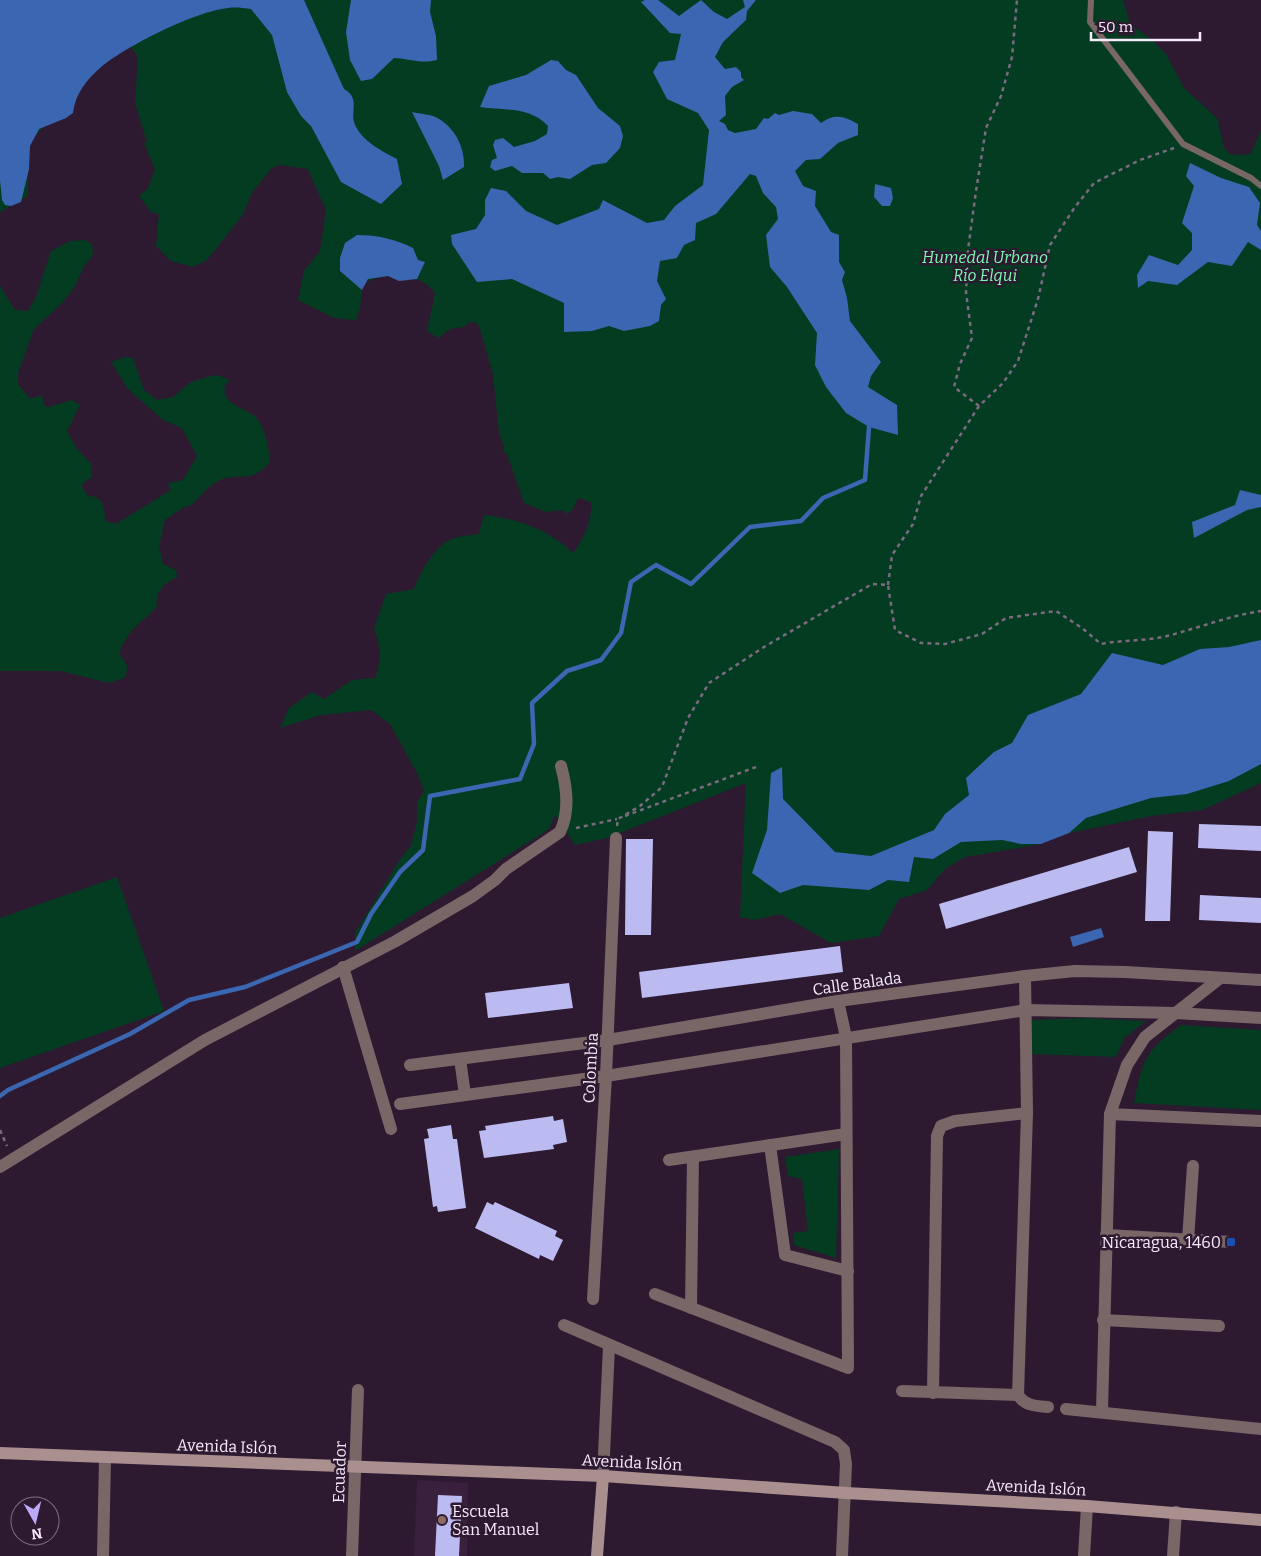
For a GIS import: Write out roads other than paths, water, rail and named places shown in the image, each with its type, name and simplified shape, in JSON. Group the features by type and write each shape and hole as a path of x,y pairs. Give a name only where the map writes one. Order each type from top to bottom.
{"main road":[{"name":"Avenida Islón","path":"0,1453 105,1459 356,1466 603,1476 846,1493 1087,1506 1261,1520"},
{"path":"597,1556 603,1476"}],"street":[{"path":"0,1167 205,1040 396,941 473,896 560,832 564,823 567,802 561,766"},
{"name":"Colombia","path":"593,1299 608,1040 616,838"},
{"path":"343,968 391,1129"},
{"name":"Calle Balada","path":"410,1065 608,1040 838,1001 1075,971 1261,980"},
{"path":"1025,976 1027,1113 1018,1395 1022,1401 1028,1404 1048,1407"},
{"path":"1102,1411 1110,1114 1127,1065 1145,1037 1219,979"},
{"path":"655,1294 848,1368 846,1037 838,1001"},
{"path":"400,1104 606,1076 1026,1010 1176,1013 1261,1018"},
{"path":"460,1058 465,1096"},
{"path":"933,1392 937,1136 942,1126 955,1121 1027,1113"},
{"path":"1110,1114 1261,1121"},
{"path":"669,1160 846,1134"},
{"path":"770,1145 785,1255 848,1272"},
{"path":"692,1308 693,1157"},
{"path":"1188,1240 1192,1166"},
{"path":"1106,1235 1231,1242"},
{"path":"1103,1320 1219,1326"},
{"path":"564,1325 834,1442 844,1450 846,1493 842,1556"},
{"path":"603,1476 609,1346"},
{"name":"Ecuador","path":"352,1556 358,1390"},
{"path":"902,1390 1018,1395"},
{"path":"1066,1409 1102,1411 1261,1429"},
{"path":"102,1556 105,1459"},
{"path":"1084,1556 1087,1506"},
{"path":"1173,1556 1176,1512"}],"lane":[{"path":"1091,0 1090,22 1183,144 1251,178 1261,186"}],"water":[{"path":"0,0 304,0 344,89 352,97 354,102 353,117 356,127 369,142 397,159 402,184 381,204 341,182 311,126 301,116 287,92 272,35 251,9 231,8 198,16 161,31 126,50 100,68 82,88 76,100 73,113 66,118 39,129 30,146 29,169 21,202 11,206 5,205 2,200 0,180"},
{"path":"351,0 431,0 430,12 436,36 437,60 420,61 394,58 372,79 361,81 350,60 346,32"},
{"path":"645,0 658,0 679,16 701,0 714,12 727,19 745,7 743,0 756,0 747,11 746,20 723,42 715,57 725,69 736,67 741,72 741,77 744,80 732,87 725,96 726,115 719,121 725,124 728,130 735,133 756,129 764,118 768,119 775,113 779,115 793,111 812,114 821,123 831,118 840,117 858,124 858,135 838,143 820,159 806,160 795,171 803,186 816,191 815,206 831,232 839,235 839,262 845,272 842,280 850,321 881,362 871,376 868,387 897,405 898,435 869,427 846,413 826,387 815,365 817,333 787,287 770,267 766,235 778,219 776,207 763,193 756,176 750,174 716,214 696,223 695,240 684,245 677,258 660,261 657,281 666,299 661,305 659,321 650,326 624,331 609,326 592,331 564,332 564,303 512,279 477,282 452,244 451,235 476,229 485,215 485,200 491,188 506,191 526,211 557,225 599,209 603,200 647,223 664,220 675,206 703,185 709,130 698,113 667,99 653,72 659,62 675,60 681,34 670,33 641,2"},
{"path":"551,60 558,61 566,70 576,75 598,108 620,126 623,136 620,148 606,163 592,165 570,179 558,177 550,179 543,173 522,173 512,166 495,171 490,167 492,160 497,158 493,145 495,140 503,138 514,147 535,141 547,134 548,126 533,115 525,112 480,107 489,86 526,75"},
{"path":"412,112 436,117 450,128 461,147 464,167 443,180 439,166"},
{"path":"1190,163 1221,178 1249,187 1260,203 1257,225 1261,231 1261,250 1248,242 1232,266 1208,262 1177,285 1148,281 1138,288 1137,275 1149,255 1178,265 1192,250 1192,233 1182,223 1194,186 1186,176"},
{"path":"875,184 891,188 893,198 890,206 882,206 874,197"},
{"path":"357,235 386,238 413,248 418,260 425,262 417,279 399,281 388,276 368,279 362,290 340,271 340,258 345,243"},
{"path":"1240,490 1261,495 1261,507 1247,510 1194,538 1192,522 1235,505"},
{"path":"1261,640 1261,764 1229,781 1187,794 1151,798 1086,818 1069,833 1041,844 1021,844 1002,840 961,842 933,859 914,857 909,882 888,880 869,890 803,885 780,893 752,873 767,830 771,773 782,767 783,799 835,852 871,856 934,830 945,814 969,795 966,778 994,752 1012,743 1028,715 1081,694 1112,653 1163,665 1200,649 1229,647"},
{"path":"1101,928 1104,937 1073,947 1070,937"}],"waterway":[{"path":"0,1096 8,1090 130,1034 189,1000 245,987 357,942 371,914 400,872 423,850 430,796 520,779 534,744 532,703 567,671 601,660 621,633 631,582 656,565 691,584 750,527 801,521 823,498 865,480 869,427"}],"place":[{"name":"Nicaragua, 1460","path":"1231,1242"},
{"name":"Escuela San Manuel","path":"442,1520"}],"park label":[{"name":"Humedal Urbano Río Elqui","path":"985,266"}]}
